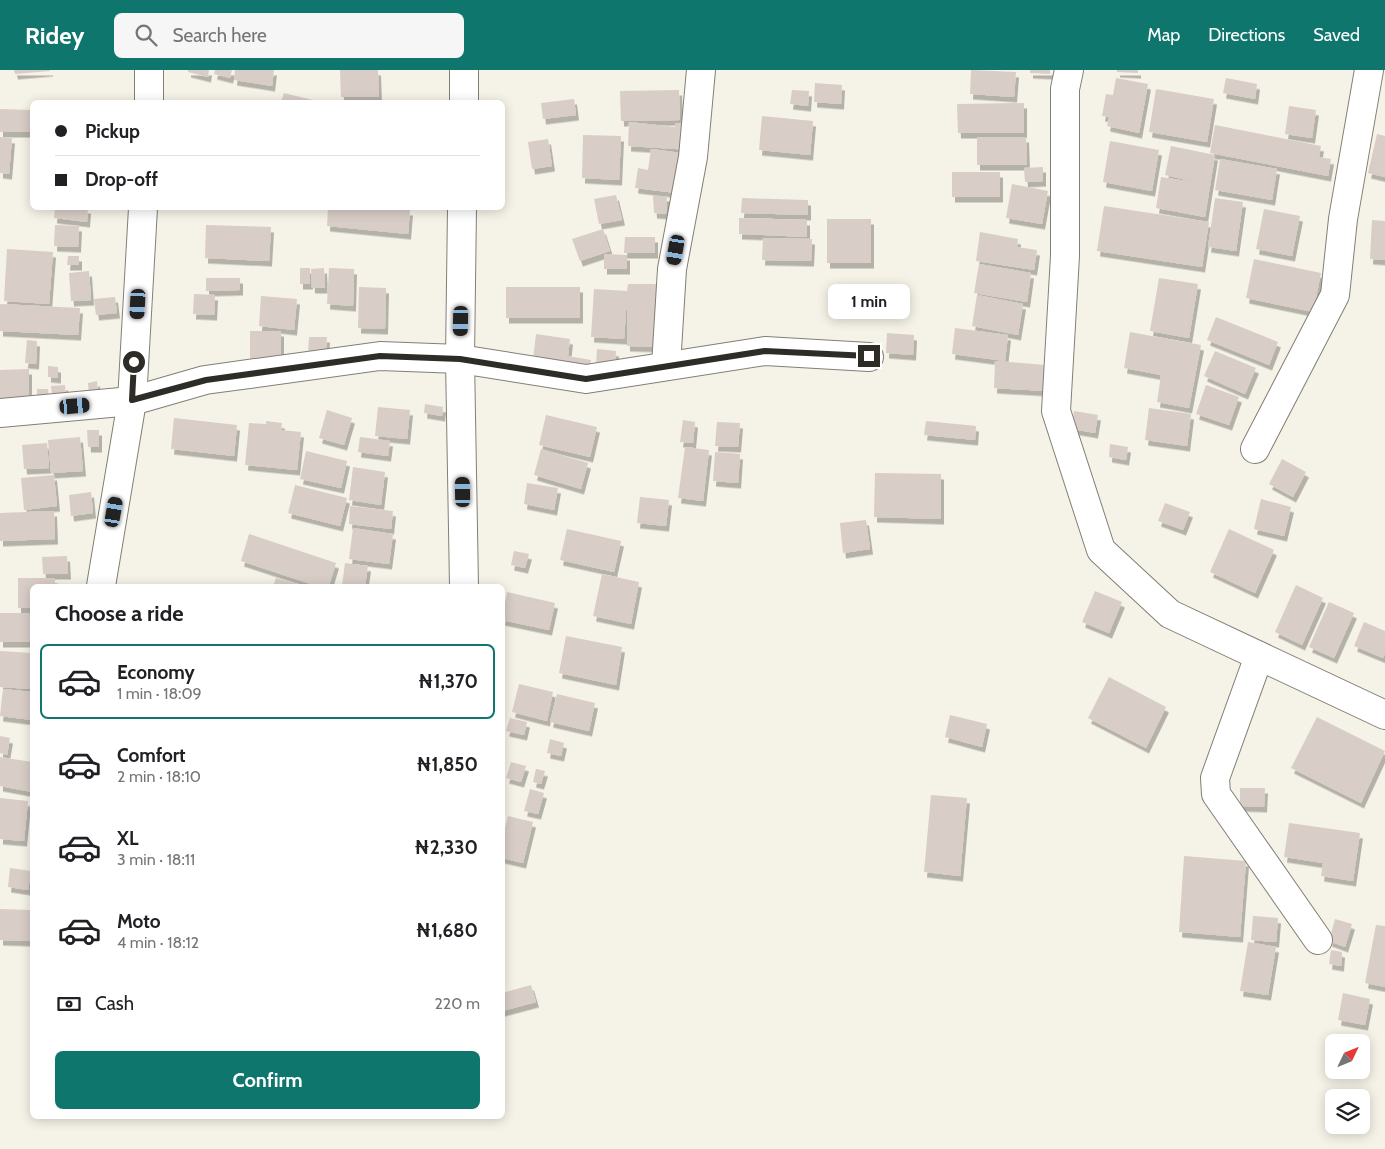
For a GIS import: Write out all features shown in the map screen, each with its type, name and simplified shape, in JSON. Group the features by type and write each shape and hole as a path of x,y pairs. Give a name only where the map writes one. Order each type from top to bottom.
{"street":[{"path":"149,70 149,100"},
{"path":"464,70 464,100"},
{"path":"666,366 672,269 693,157 701,70"},
{"path":"1069,70 1066,89 1065,256 1056,411 1101,550 1170,614 1385,715"},
{"path":"1255,449 1335,296 1343,219 1369,70"},
{"path":"101,584 132,400 143,210"},
{"path":"462,210 460,359 464,584"},
{"path":"0,413 132,400 206,380 380,356 460,359 586,379 765,351 869,356"},
{"path":"1259,656 1215,778 1216,794 1318,940"}],"building":[{"path":"14,70 50,70 50,71 15,74"},
{"path":"188,70 209,70 208,77 188,72"},
{"path":"215,70 232,70 230,78 214,74"},
{"path":"235,70 274,70 272,86 234,80"},
{"path":"340,70 378,70 379,97 341,97"},
{"path":"971,70 1016,72 1014,97 970,94"},
{"path":"1030,70 1050,70 1050,74 1030,73"},
{"path":"1117,70 1138,70 1138,73 1117,72"},
{"path":"1116,78 1148,84 1139,133 1107,126 1109,117 1102,116 1106,94 1113,95"},
{"path":"1226,78 1257,84 1255,99 1223,93"},
{"path":"815,83 842,85 841,104 814,102"},
{"path":"1156,89 1214,99 1207,142 1149,132"},
{"path":"679,90 680,120 621,121 620,91"},
{"path":"792,90 809,91 808,106 790,104"},
{"path":"284,93 313,100 282,100"},
{"path":"574,99 576,115 543,119 541,103"},
{"path":"1024,103 1024,133 958,133 957,104"},
{"path":"1289,106 1316,110 1312,138 1285,134"},
{"path":"0,109 30,110 30,132 0,132"},
{"path":"762,116 813,121 810,155 759,150"},
{"path":"629,122 675,127 675,123 694,124 692,150 628,146"},
{"path":"1215,125 1321,146 1319,157 1331,159 1328,176 1210,153"},
{"path":"1377,134 1385,136 1385,177 1368,173"},
{"path":"583,135 621,136 619,180 582,178"},
{"path":"0,137 12,138 9,174 0,173"},
{"path":"977,137 1026,137 1027,165 977,165"},
{"path":"548,139 552,166 532,169 528,142"},
{"path":"1110,141 1159,150 1152,191 1103,182"},
{"path":"1171,146 1215,155 1205,217 1156,208 1161,177 1200,183 1165,175"},
{"path":"651,149 681,153 676,193 635,188 638,168 648,170"},
{"path":"1220,159 1277,169 1272,200 1215,190"},
{"path":"1043,167 1043,181 1025,182 1024,168"},
{"path":"952,172 1000,172 1000,197 952,197"},
{"path":"1012,184 1048,191 1042,224 1006,218"},
{"path":"616,195 622,220 599,224 594,199"},
{"path":"653,196 667,196 666,214 654,213"},
{"path":"742,198 808,200 808,215 741,213"},
{"path":"1215,198 1243,202 1236,251 1208,247"},
{"path":"1104,206 1209,222 1202,267 1097,251"},
{"path":"1264,209 1300,216 1292,256 1256,249"},
{"path":"55,210 88,210 87,222 54,218"},
{"path":"328,210 410,210 408,234 327,226"},
{"path":"739,218 807,220 807,237 739,234"},
{"path":"827,219 871,219 871,263 827,263"},
{"path":"1372,220 1385,221 1385,260 1370,259"},
{"path":"55,225 79,226 78,247 54,246"},
{"path":"206,225 271,227 269,261 205,258"},
{"path":"603,229 610,251 580,261 572,239"},
{"path":"980,232 1018,239 1017,247 1037,250 1034,270 976,261"},
{"path":"625,237 655,237 655,253 624,253"},
{"path":"763,238 812,239 811,261 762,260"},
{"path":"7,249 53,252 49,304 4,301"},
{"path":"604,254 627,255 627,269 604,269"},
{"path":"68,256 79,256 79,265 67,265"},
{"path":"1254,259 1321,273 1313,312 1246,298"},
{"path":"979,264 1031,273 1027,302 974,293"},
{"path":"300,268 310,268 310,284 300,284"},
{"path":"324,268 325,288 312,288 311,269"},
{"path":"329,268 354,269 353,306 327,304"},
{"path":"89,271 91,300 71,301 69,273"},
{"path":"206,278 240,278 240,290 206,291"},
{"path":"1159,278 1198,284 1189,338 1150,331"},
{"path":"628,284 659,284 658,347 627,346 627,298 624,339 591,337 594,289 627,291"},
{"path":"359,287 386,288 385,329 358,328"},
{"path":"506,287 580,287 580,318 506,318"},
{"path":"194,294 215,295 214,315 193,314"},
{"path":"977,295 1023,304 1018,335 972,326"},
{"path":"261,296 297,299 294,330 259,326"},
{"path":"115,297 117,313 96,315 94,299"},
{"path":"0,304 80,308 78,335 0,331"},
{"path":"1216,317 1278,342 1269,365 1207,340"},
{"path":"955,328 1008,335 1005,361 952,354"},
{"path":"250,331 281,331 281,365 250,365"},
{"path":"1130,332 1201,345 1189,408 1157,402 1161,375 1124,368"},
{"path":"887,333 914,335 913,355 886,353"},
{"path":"536,334 570,339 568,356 591,360 589,374 532,367"},
{"path":"309,337 327,337 326,355 308,354"},
{"path":"27,340 37,341 36,364 25,363"},
{"path":"597,349 616,351 615,367 596,365"},
{"path":"1215,351 1256,368 1245,394 1204,376"},
{"path":"995,361 1046,365 1045,391 994,388"},
{"path":"48,366 58,367 58,378 48,377"},
{"path":"29,369 29,399 0,399 0,370"},
{"path":"97,381 98,395 89,396 88,383"},
{"path":"65,385 66,402 53,403 51,386"},
{"path":"1206,385 1239,397 1229,425 1196,414"},
{"path":"37,389 48,389 49,400 37,400"},
{"path":"425,404 443,407 442,416 424,413"},
{"path":"378,407 410,410 407,439 375,436"},
{"path":"1149,408 1191,414 1187,446 1145,440"},
{"path":"327,410 352,418 344,445 319,438"},
{"path":"1074,411 1098,415 1095,433 1072,429"},
{"path":"546,415 597,427 590,457 539,445"},
{"path":"174,418 237,425 234,456 171,449"},
{"path":"683,420 695,422 693,443 680,442"},
{"path":"266,421 282,423 281,430 301,432 297,470 245,465 249,423 266,424"},
{"path":"926,421 976,426 975,440 924,435"},
{"path":"717,422 740,423 738,447 715,446"},
{"path":"87,430 99,430 99,447 88,447"},
{"path":"80,437 83,471 51,473 48,440"},
{"path":"360,437 390,441 388,456 358,452"},
{"path":"47,443 49,468 24,469 22,445"},
{"path":"1110,444 1128,447 1126,460 1109,457"},
{"path":"685,447 709,450 703,501 678,498"},
{"path":"541,449 588,463 581,489 534,475"},
{"path":"306,451 347,461 341,488 300,479"},
{"path":"715,452 740,454 738,483 713,481"},
{"path":"1282,459 1306,472 1293,497 1269,484"},
{"path":"353,467 385,472 381,505 349,500"},
{"path":"875,473 941,474 941,519 874,517"},
{"path":"54,475 57,506 24,510 21,478"},
{"path":"527,483 558,488 554,510 524,504"},
{"path":"295,485 347,498 340,526 288,513"},
{"path":"91,492 93,513 71,516 69,495"},
{"path":"640,497 669,500 666,526 637,523"},
{"path":"1261,499 1291,507 1284,536 1254,529"},
{"path":"1165,503 1190,512 1183,530 1158,521"},
{"path":"350,506 393,511 391,529 349,524"},
{"path":"54,511 55,539 0,541 0,513"},
{"path":"866,520 870,549 843,553 840,523"},
{"path":"353,528 393,534 389,564 349,559"},
{"path":"567,529 621,541 614,572 560,560"},
{"path":"1229,529 1274,550 1255,593 1210,572"},
{"path":"249,534 336,563 330,584 311,584 241,561"},
{"path":"514,551 529,554 525,568 511,565"},
{"path":"67,556 68,574 43,574 42,557"},
{"path":"345,563 368,566 365,584 342,584"},
{"path":"602,574 639,582 631,624 593,616"},
{"path":"18,578 55,578 55,584 30,584 30,608 18,608"},
{"path":"276,578 298,584 274,584"},
{"path":"1296,585 1323,598 1302,645 1275,632"},
{"path":"1095,591 1122,602 1109,633 1082,622"},
{"path":"507,592 555,603 549,630 505,621"},
{"path":"1329,602 1354,613 1334,658 1309,647"},
{"path":"0,613 30,613 30,642 0,642"},
{"path":"1364,622 1385,631 1385,653 1383,658 1354,646"},
{"path":"566,636 622,647 616,685 559,673"},
{"path":"0,651 30,653 30,689 0,687"},
{"path":"1109,677 1166,707 1146,748 1088,718"},
{"path":"519,684 553,692 547,721 512,712"},
{"path":"3,689 30,692 30,720 0,716"},
{"path":"557,694 595,703 589,731 550,722"},
{"path":"950,715 987,724 982,747 945,737"},
{"path":"1317,717 1385,751 1361,803 1291,768"},
{"path":"510,718 527,722 524,735 506,731"},
{"path":"0,736 10,738 7,755 0,753"},
{"path":"550,739 564,743 561,756 547,753"},
{"path":"0,757 30,762 30,792 0,786"},
{"path":"511,762 526,766 521,782 506,778"},
{"path":"536,769 545,771 541,784 533,782"},
{"path":"1240,788 1265,788 1264,807 1240,806"},
{"path":"530,789 544,793 538,814 524,811"},
{"path":"931,795 967,798 960,876 924,872"},
{"path":"0,798 28,801 24,841 0,839"},
{"path":"508,816 533,822 523,863 505,859 505,828"},
{"path":"1289,823 1360,833 1353,881 1321,876 1323,863 1284,857"},
{"path":"1184,856 1246,861 1240,937 1179,932"},
{"path":"10,868 30,871 28,890 8,887"},
{"path":"0,909 30,910 30,941 0,940"},
{"path":"1253,916 1278,918 1276,942 1251,940"},
{"path":"1335,919 1352,924 1345,947 1329,941"},
{"path":"1376,925 1385,926 1385,987 1365,983"},
{"path":"1248,942 1276,947 1268,995 1240,991"},
{"path":"1331,950 1342,952 1341,966 1329,964"},
{"path":"531,985 536,1002 505,1010 505,992"},
{"path":"1343,993 1370,999 1365,1025 1338,1020"}],"route":[{"path":"134,362 132,400 206,380 380,356 460,359 586,379 765,351 869,356"}]}
